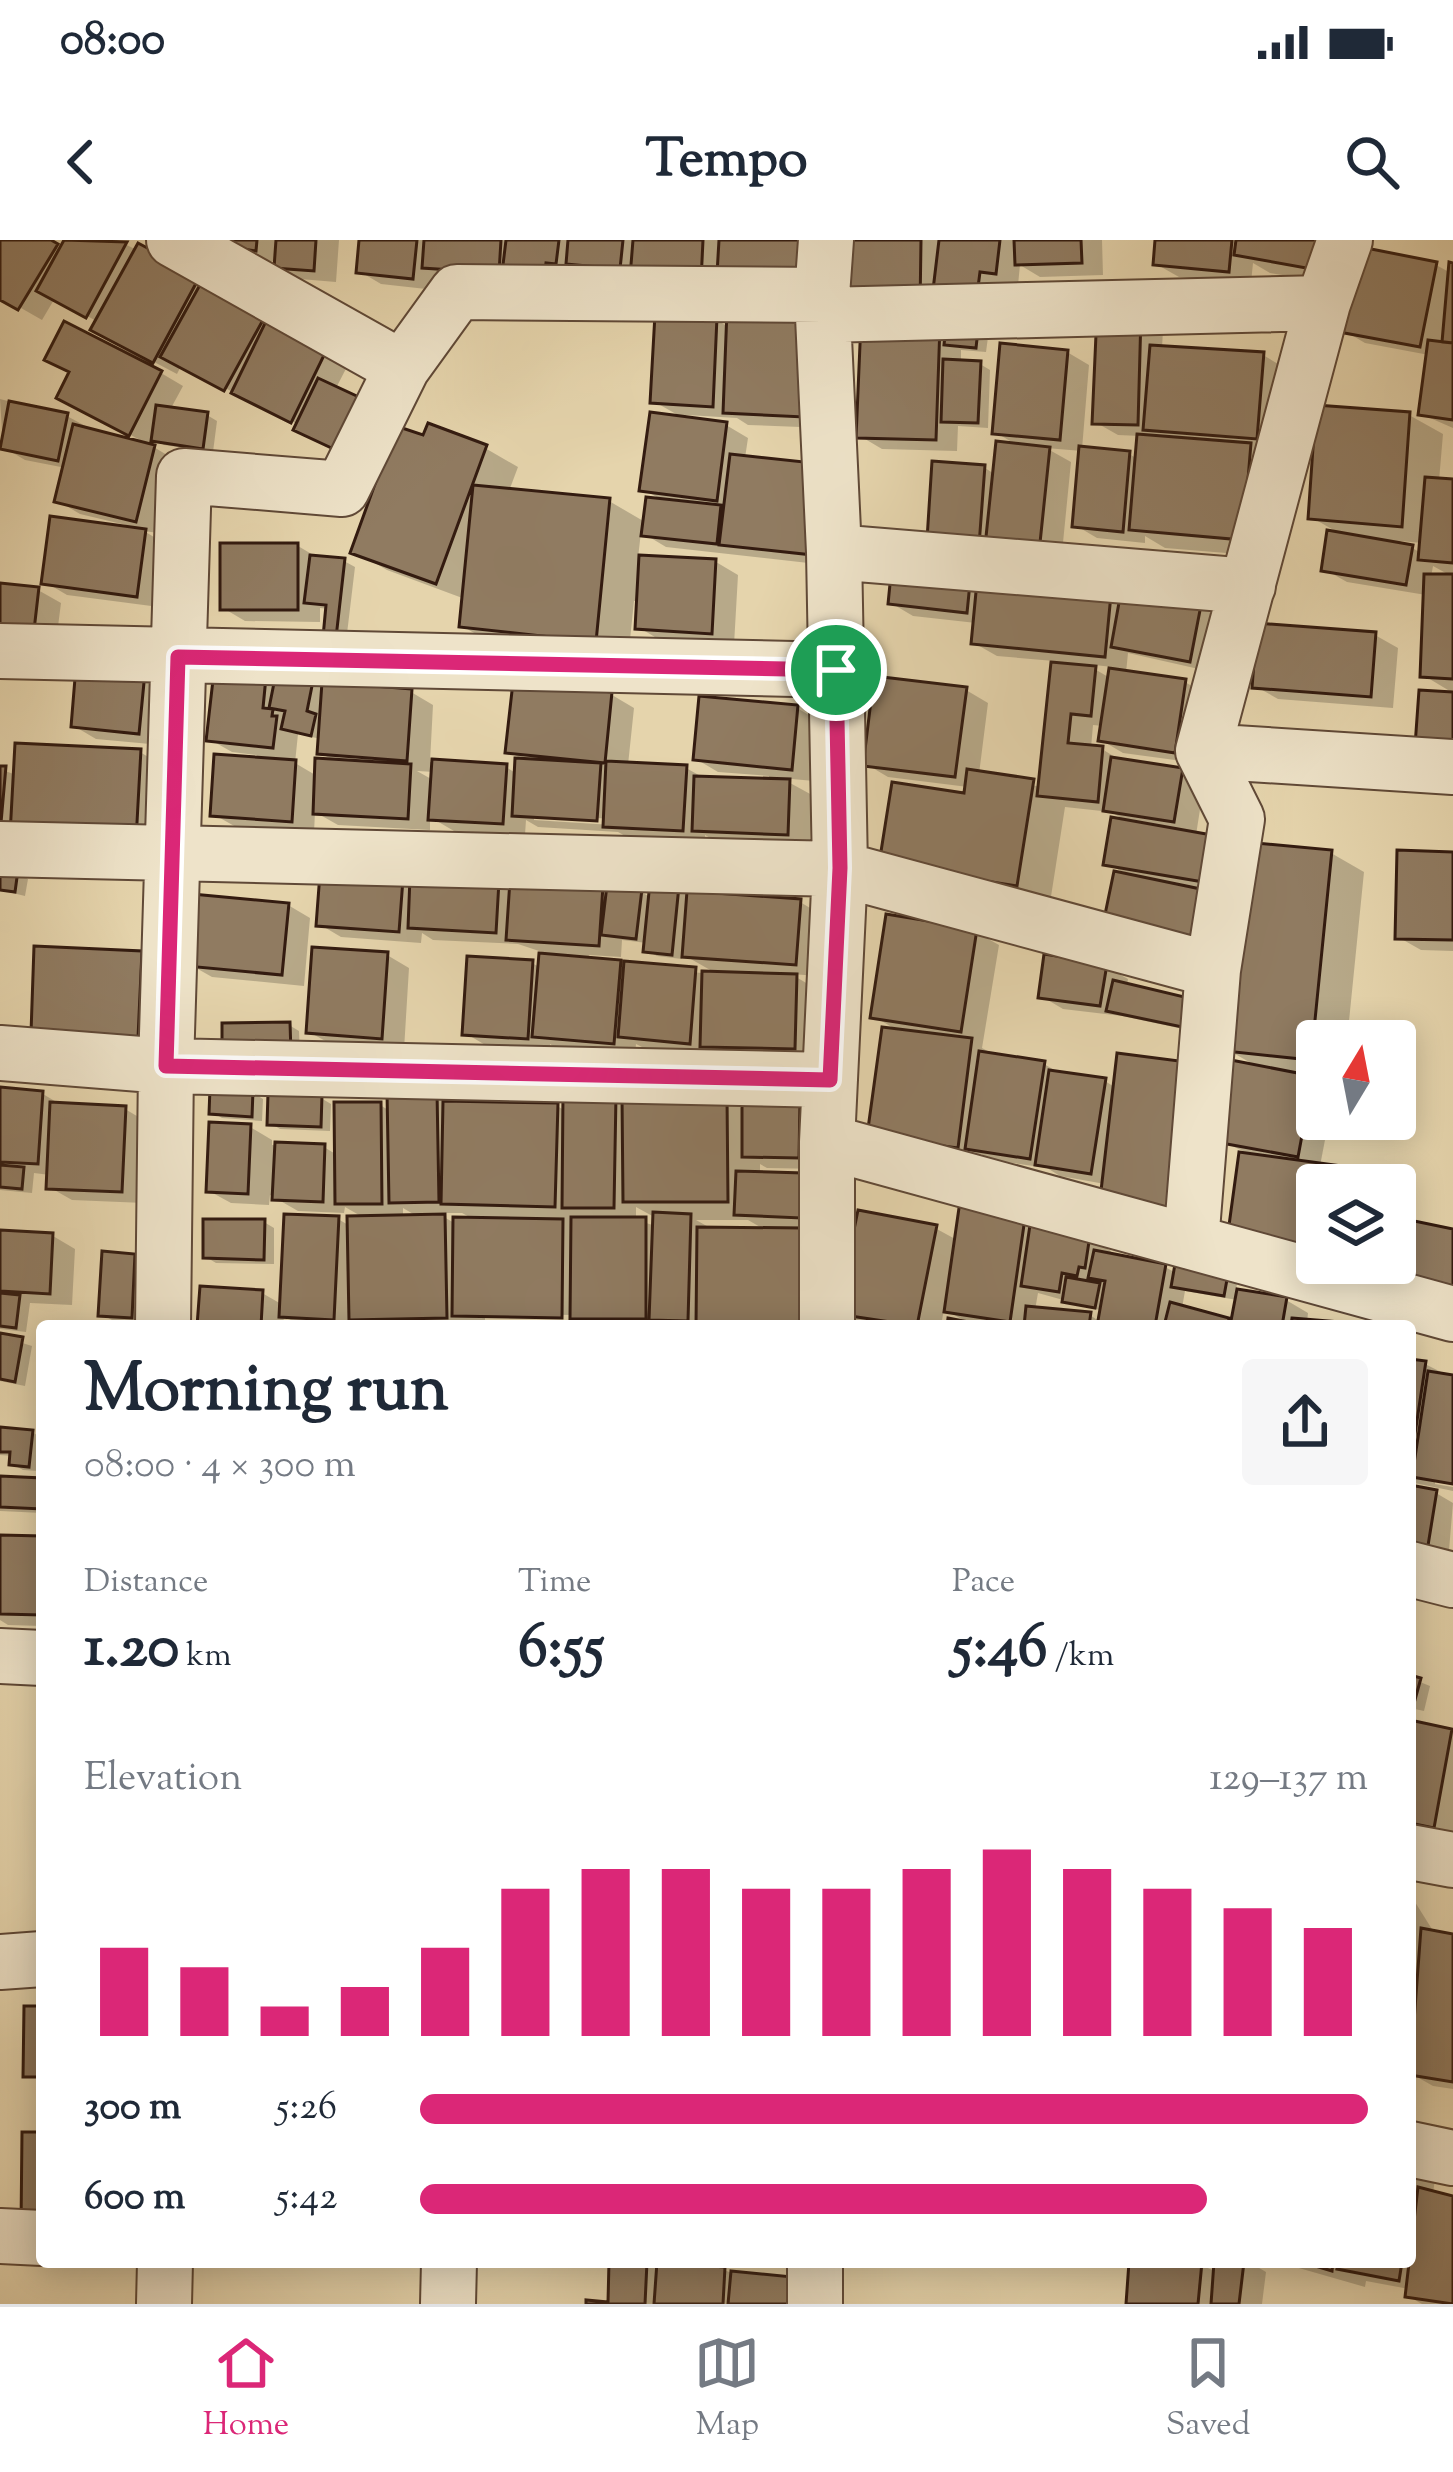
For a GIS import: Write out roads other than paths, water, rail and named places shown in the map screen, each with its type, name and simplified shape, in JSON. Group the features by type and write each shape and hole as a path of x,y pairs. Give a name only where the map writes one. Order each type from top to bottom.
{"street":[{"path":"174,240 402,368"},
{"path":"826,240 823,305 840,868 827,1142 826,1320"},
{"path":"1192,1241 1213,970 1237,819 1203,751 1323,303 1345,240"},
{"path":"163,1320 184,476 342,489 402,368 457,292 823,305 1323,303"},
{"path":"834,552 1248,586"},
{"path":"0,651 836,670"},
{"path":"1203,751 1453,767"},
{"path":"0,849 840,868 1213,970"},
{"path":"0,1053 166,1066 830,1080"},
{"path":"827,1142 1453,1314"},
{"path":"1416,1571 1453,1580"},
{"path":"0,1656 36,1658"},
{"path":"1416,1853 1453,1861"},
{"path":"0,1962 36,1959"},
{"path":"1416,2150 1453,2158"},
{"path":"0,2236 36,2238"},
{"path":"164,2304 165,2268"},
{"path":"448,2268 448,2304"},
{"path":"814,2304 815,2268"}]}
